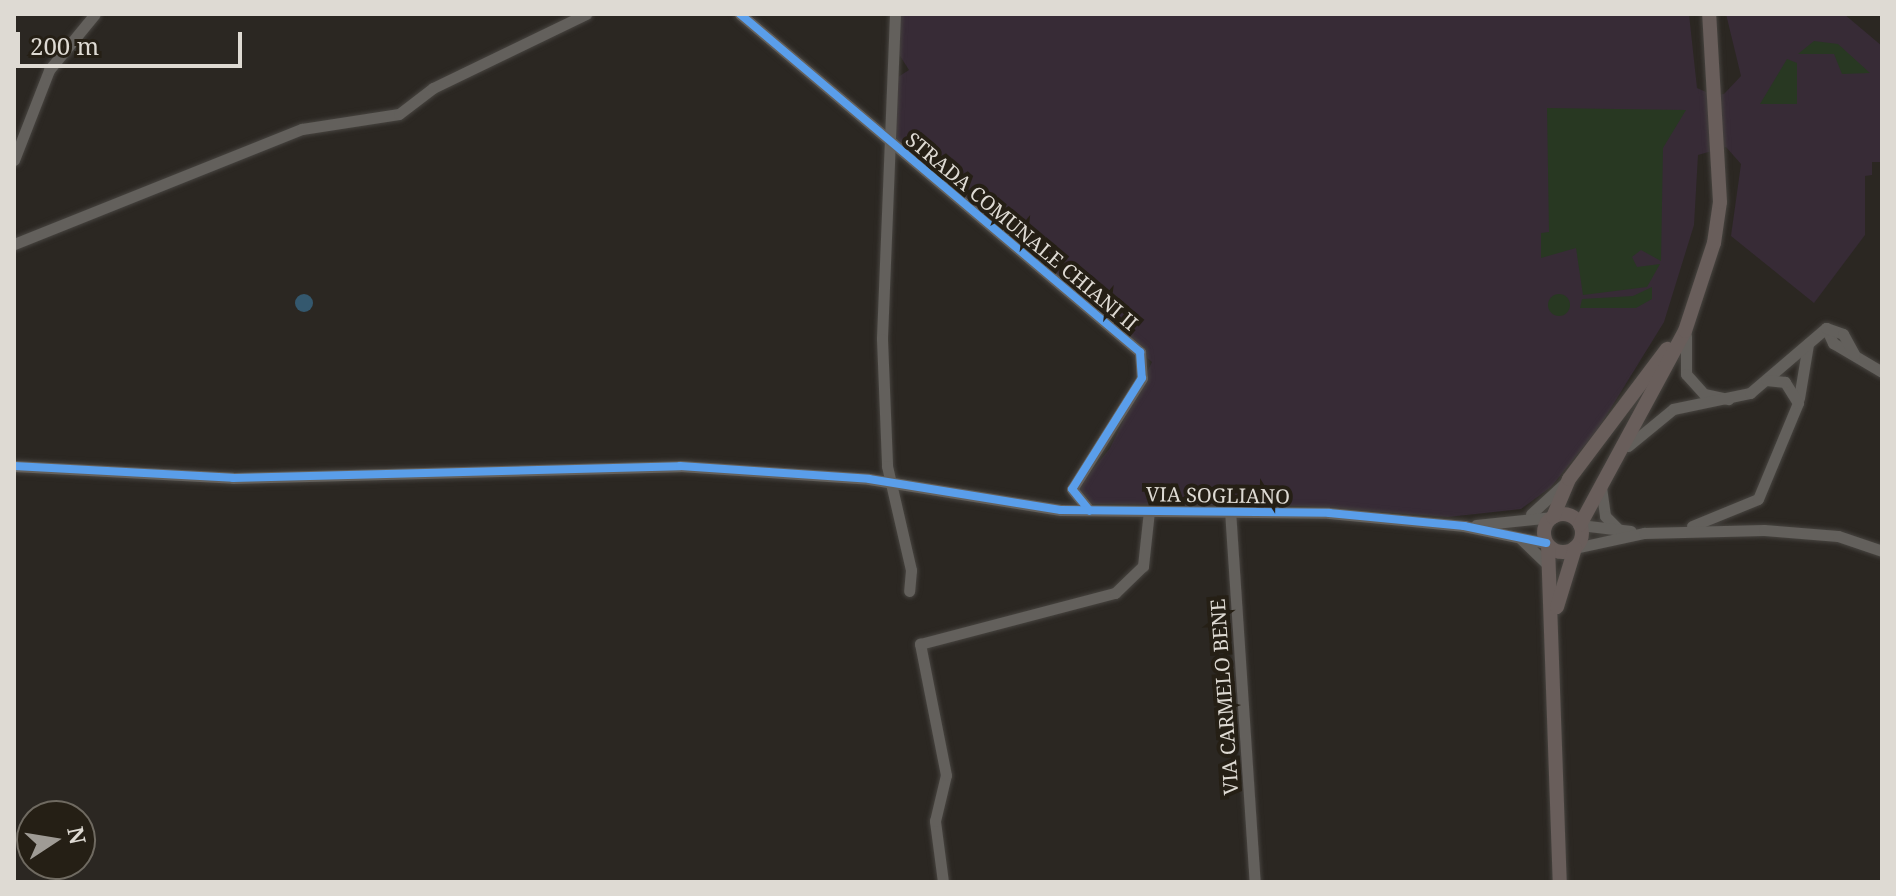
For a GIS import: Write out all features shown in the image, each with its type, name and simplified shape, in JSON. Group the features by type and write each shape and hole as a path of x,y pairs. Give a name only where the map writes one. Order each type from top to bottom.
{"main road":[{"path":"1554,619 1580,525 1692,308 1714,243 1720,166 1717,72 1709,14"},
{"path":"1560,882 1554,619 1545,526 1553,517 1569,479 1638,394 1697,292"},
{"name":"VIA SOGLIANO","path":"1553,517 1571,516 1580,525"},
{"name":"VIA SOGLIANO","path":"1547,544 1575,548"}],"street":[{"path":"14,160 49,70 95,14"},
{"path":"14,244 302,129 399,114 433,88 586,14"},
{"name":"STRADA COMUNALE CHIANI II","path":"740,14 1140,352 1142,378 1072,489 1090,511"},
{"path":"895,14 882,339 889,483 911,570 909,591"},
{"path":"1692,308 1686,374 1704,394 1733,399"},
{"path":"1611,467 1656,417 1733,399 1765,381 1826,328"},
{"path":"1826,328 1833,343"},
{"path":"1826,328 1843,334 1854,354"},
{"path":"1811,340 1833,343 1882,372"},
{"path":"1677,530 1758,499 1798,403 1811,340"},
{"path":"1765,381 1785,382 1798,403"},
{"name":"VIA SOGLIANO","path":"14,466 233,478 680,466 889,483 1090,511 1230,510 1464,526 1547,544"},
{"path":"1530,515 1569,479"},
{"path":"1601,487 1605,516 1618,529"},
{"name":"VIA CARMELO BENE","path":"1230,510 1255,882"},
{"path":"943,882 935,821 946,775 920,644 1115,593 1143,566 1149,511"},
{"name":"VIA SOGLIANO","path":"1464,526 1530,515 1553,517"},
{"name":"VIA SOGLIANO","path":"1580,525 1644,533"},
{"name":"VIA SOGLIANO","path":"1575,548 1644,533 1677,530 1802,531 1882,551"},
{"path":"1517,537 1549,567"}],"shaded area":[{"path":"899,14 1689,14 1697,88 1713,95 1724,94 1741,76 1726,14 1844,14 1882,46 1882,162 1872,162 1872,175 1865,176 1865,235 1814,303 1731,236 1741,164 1726,147 1698,155 1694,225 1664,322 1598,429 1551,487 1521,509 1448,517 1302,506 1091,504 1076,490 1110,448 1152,362 894,136 895,79 909,70 895,48"}],"green space":[{"path":"1814,41 1838,44 1870,73 1842,74 1834,54 1798,54"},
{"path":"1787,59 1797,63 1797,104 1760,104"},
{"path":"1547,108 1686,110 1663,148 1661,261 1641,250 1632,257 1637,267 1660,264 1647,287 1583,295 1576,248 1541,258 1541,233 1549,232"},
{"path":"1652,287 1652,299 1636,308 1580,308 1582,299 1633,296"},
{"path":"1559,294 1567,297 1570,305 1567,313 1559,316 1551,313 1548,305 1551,297"}],"water":[{"path":"300,294 308,294 313,303 311,310 300,312 295,307 295,299"}],"cycle path":[{"path":"740,14 1140,352 1142,378 1072,489 1090,511"},
{"path":"14,466 233,478 680,466 869,479 1061,510 1329,513 1464,526 1546,543"}]}
